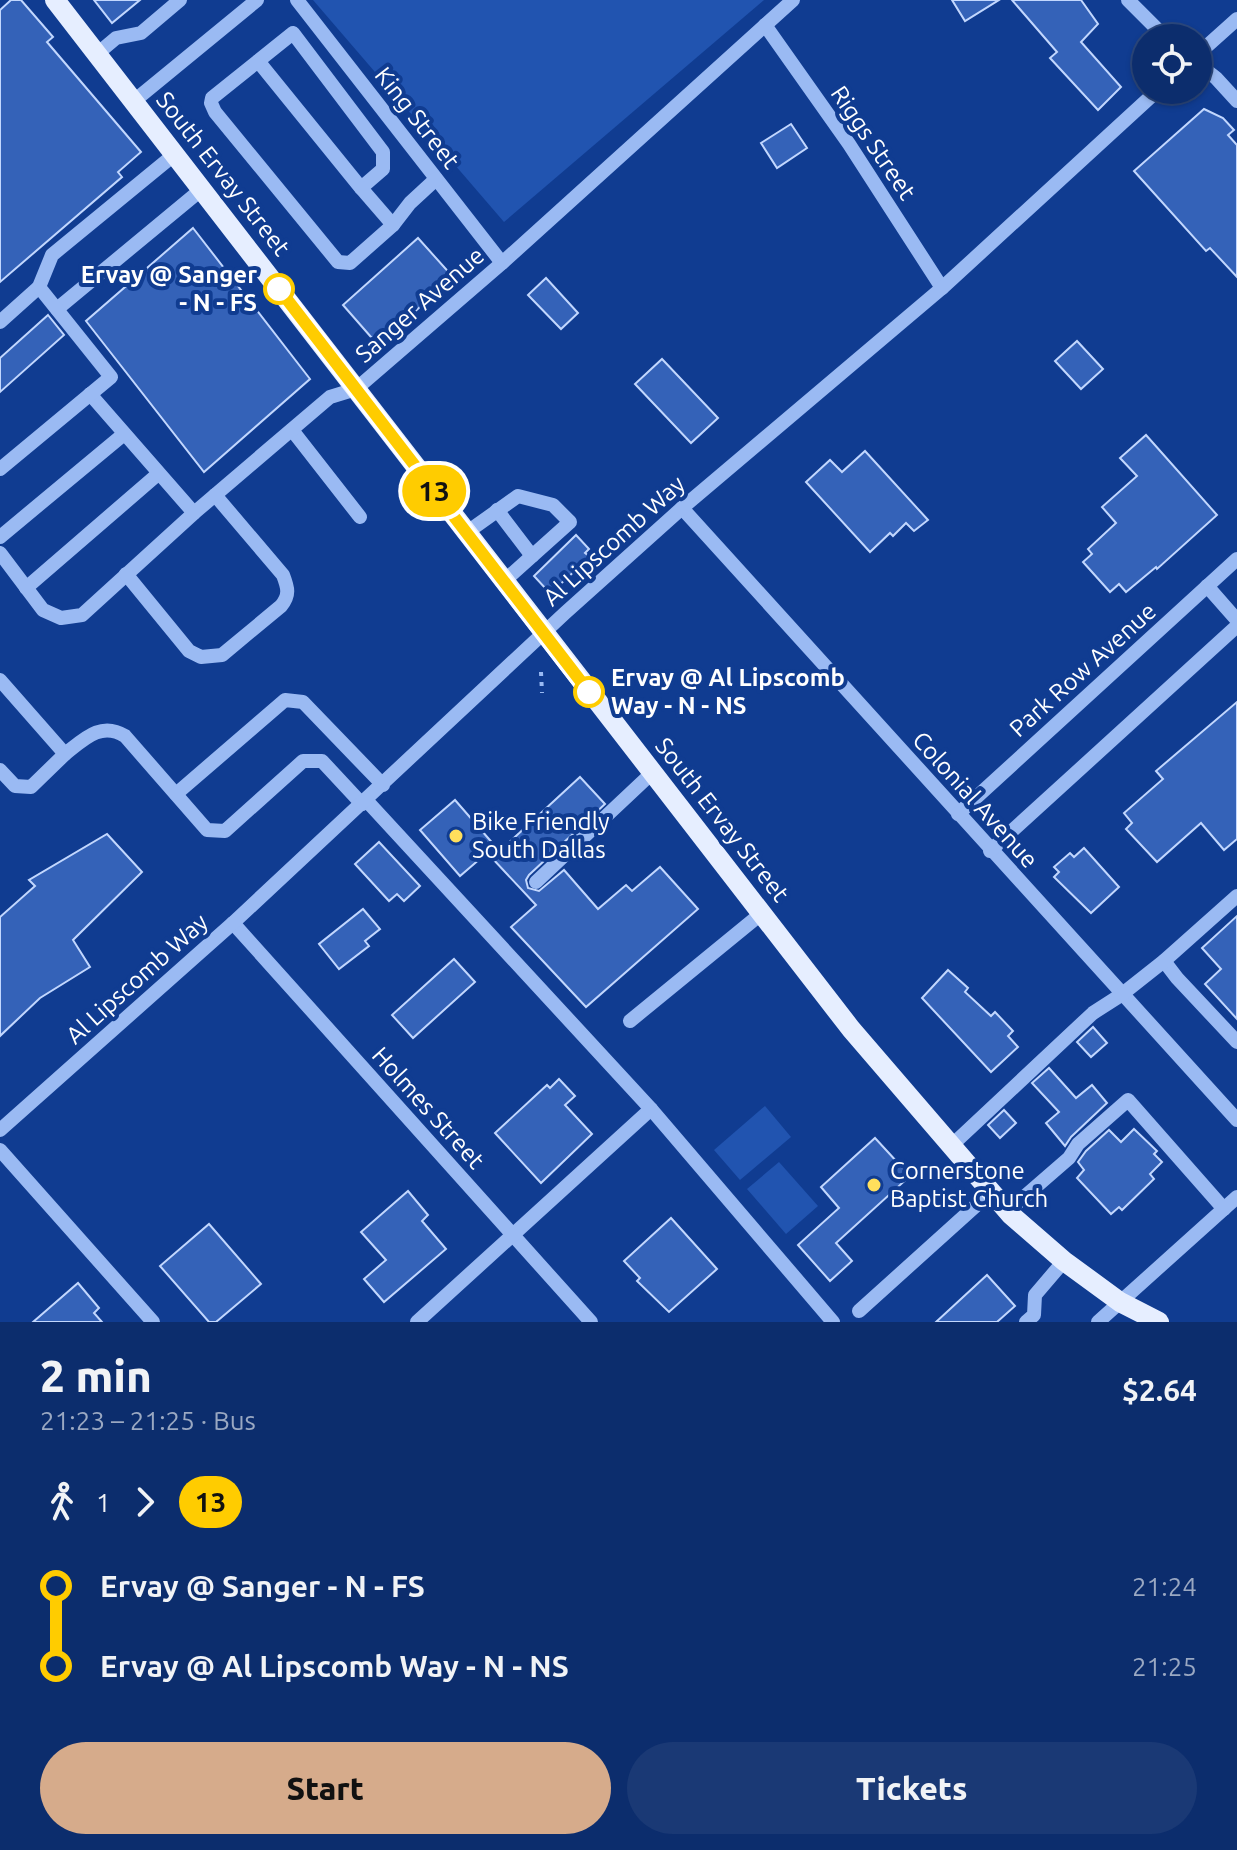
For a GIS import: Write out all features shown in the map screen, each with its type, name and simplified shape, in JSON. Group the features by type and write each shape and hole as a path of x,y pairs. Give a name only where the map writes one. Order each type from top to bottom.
{"main road":[{"name":"South Ervay Street","path":"55,0 851,1029 1008,1211 1064,1261 1120,1302 1159,1322"}],"street":[{"path":"97,54 116,38 141,33 180,0"},
{"path":"134,101 257,0"},
{"name":"King Street","path":"297,0 502,263"},
{"name":"Sanger Avenue","path":"26,588 43,610 61,618 82,615 194,513 330,397 356,389 502,263 793,0"},
{"path":"1128,0 1152,24"},
{"path":"1212,41 1237,19"},
{"name":"Riggs Street","path":"765,25 849,144 942,288"},
{"path":"361,188 383,169 383,152 293,33 212,98 215,112 338,262 350,263 393,225 410,203 436,179"},
{"path":"258,61 393,225"},
{"path":"1212,75 1237,101"},
{"name":"Al Lipscomb Way","path":"0,1130 233,923 682,508 942,288 1143,104"},
{"path":"0,322 39,287 52,255 175,154"},
{"path":"57,309 174,209 202,189"},
{"path":"0,469 111,377 39,287"},
{"path":"90,394 194,513"},
{"path":"292,430 360,517"},
{"path":"0,537 124,434"},
{"path":"0,553 26,588 158,474"},
{"path":"126,574 189,651 201,657 222,655 281,606 287,599 288,589 283,575 215,495"},
{"path":"466,533 518,496 553,505 570,522 503,582"},
{"name":"Colonial Avenue","path":"682,508 1237,1120"},
{"path":"497,510 532,556"},
{"name":"Park Row Avenue","path":"958,814 1237,559"},
{"path":"990,851 1237,623 1207,586"},
{"path":"0,680 65,754"},
{"path":"176,794 285,700 303,702 383,785"},
{"path":"0,770 15,786 31,787 90,734 117,731 125,736 207,830 225,831 303,761 322,761 651,1109 833,1322"},
{"path":"536,882 652,773"},
{"path":"951,1146 1093,1013 1164,961 1237,896"},
{"path":"630,1021 762,913"},
{"name":"Holmes Street","path":"233,923 591,1322"},
{"path":"1164,961 1237,1042"},
{"path":"1008,1211 1069,1158 1078,1144 1128,1100 1224,1209"},
{"path":"417,1322 651,1109"},
{"path":"0,1150 153,1322"},
{"path":"859,1311 991,1192"},
{"path":"1098,1322 1237,1197"},
{"path":"1030,1318 1035,1295 1064,1261"}],"path":[{"path":"541,672 542,693"}],"shaded area":[{"path":"313,0 764,0 504,222"},
{"path":"765,1106 791,1137 740,1180 714,1150"},
{"path":"779,1162 818,1206 786,1234 747,1189"}],"building":[{"path":"11,0 21,0 53,37 47,42 141,152 118,172 122,177 0,282 0,10"},
{"path":"94,0 140,0 112,23"},
{"path":"952,0 999,0 965,21"},
{"path":"1012,0 1081,0 1098,24 1081,42 1121,87 1098,110 1050,58 1057,52"},
{"path":"1204,109 1223,118 1234,130 1228,135 1237,145 1237,277 1210,248 1206,251 1134,171"},
{"path":"791,124 807,148 777,168 761,143"},
{"path":"193,228 310,379 204,472 86,321"},
{"path":"418,238 453,277 378,345 343,305"},
{"path":"546,278 578,313 561,329 528,295"},
{"path":"48,315 64,335 0,392 0,358"},
{"path":"1077,341 1103,369 1081,389 1055,361"},
{"path":"662,359 718,418 691,443 635,384"},
{"path":"1146,435 1217,515 1157,569 1126,592 1119,584 1110,592 1083,562 1092,554 1088,549 1116,523 1102,507 1137,476 1120,458"},
{"path":"865,451 928,520 914,531 906,523 870,552 806,482 830,460 842,472"},
{"path":"576,535 589,549 585,553 590,557 555,589 546,589 534,576"},
{"path":"1237,702 1237,839 1224,850 1201,823 1157,862 1126,829 1132,823 1124,813 1163,779 1156,771"},
{"path":"580,777 605,804 529,875 526,880 528,888 539,891 564,870 598,909 626,885 632,891 660,867 698,909 586,1007 511,927 536,905 492,858"},
{"path":"455,800 495,846 460,876 420,830"},
{"path":"107,834 142,872 73,940 90,967 40,998 0,1036 0,917 35,886 29,880"},
{"path":"379,842 420,886 404,901 397,894 389,901 355,864"},
{"path":"1084,848 1119,887 1091,913 1054,877 1059,872 1054,867 1070,853 1074,857"},
{"path":"363,909 380,929 365,941 369,946 339,969 319,944"},
{"path":"1237,916 1237,1019 1205,984 1221,969 1202,948"},
{"path":"454,959 475,982 413,1038 392,1015"},
{"path":"948,970 968,988 965,992 991,1016 995,1012 1013,1031 1008,1036 1018,1047 991,1072 922,998"},
{"path":"1093,1027 1107,1043 1091,1057 1077,1042"},
{"path":"1049,1068 1076,1098 1092,1085 1107,1103 1065,1146 1046,1123 1059,1112 1032,1083"},
{"path":"559,1079 575,1096 565,1105 592,1134 541,1183 495,1133 547,1085 550,1088"},
{"path":"1004,1110 1016,1123 1000,1138 988,1125"},
{"path":"1134,1129 1157,1151 1154,1154 1162,1162 1150,1174 1154,1179 1122,1210 1119,1207 1111,1214 1077,1178 1084,1170 1078,1162 1109,1130 1121,1142"},
{"path":"875,1138 910,1176 836,1243 852,1261 830,1281 798,1245 839,1208 821,1187"},
{"path":"408,1191 428,1215 422,1221 446,1249 384,1302 364,1279 386,1260 361,1232"},
{"path":"671,1218 717,1269 669,1312 637,1281 640,1278 624,1261"},
{"path":"209,1224 261,1284 216,1322 209,1322 160,1266"},
{"path":"987,1275 1015,1306 997,1322 936,1322"},
{"path":"78,1283 99,1308 94,1313 102,1322 33,1322"}],"bus line":[{"name":"13","path":"279,289 589,692"}],"place":[{"name":"Ervay @ Sanger - N - FS","path":"279,289"},
{"name":"Ervay @ Al Lipscomb Way - N - NS","path":"589,692"},
{"name":"Bike Friendly South Dallas","path":"456,836"},
{"name":"Cornerstone Baptist Church","path":"874,1185"}]}
